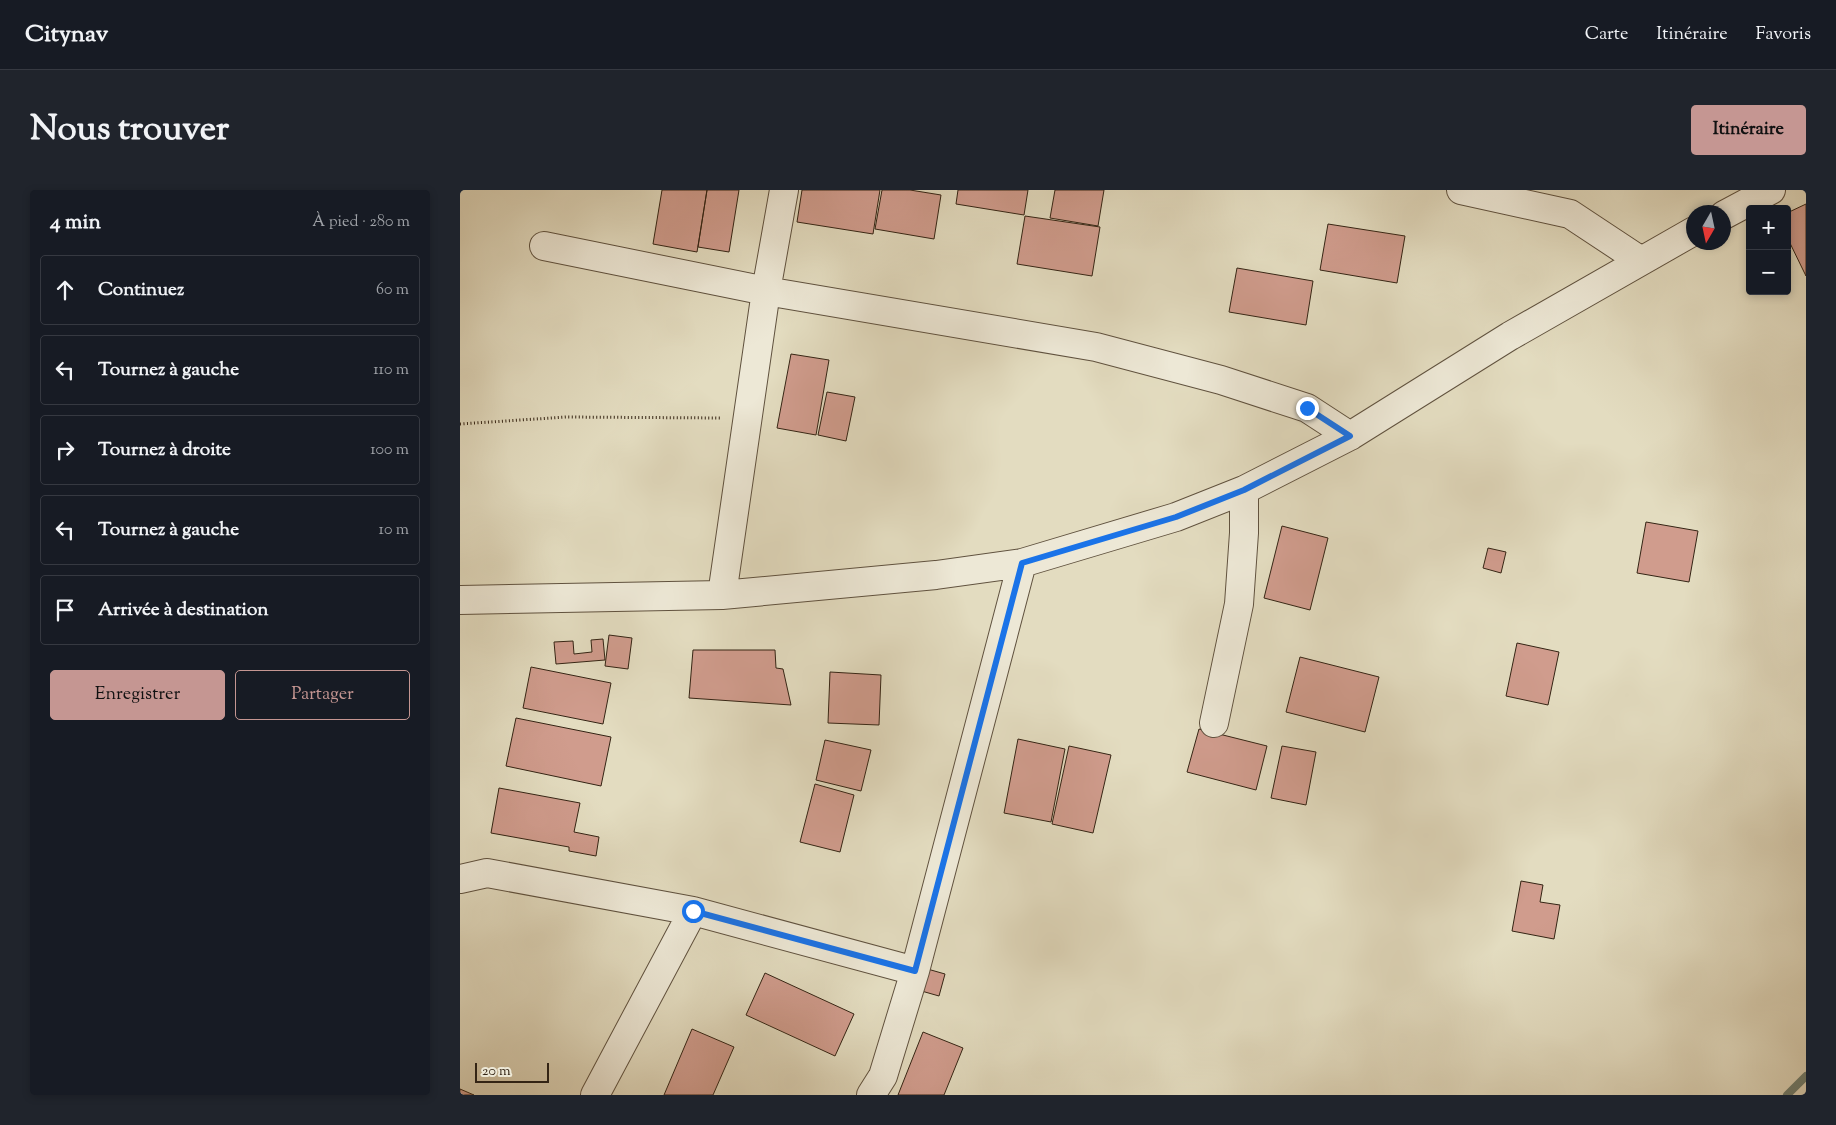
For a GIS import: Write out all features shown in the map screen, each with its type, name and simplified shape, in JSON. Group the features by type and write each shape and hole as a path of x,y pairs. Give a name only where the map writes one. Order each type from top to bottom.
{"street":[{"path":"722,595 766,291 784,190"},
{"path":"1461,190 1570,214 1641,261"},
{"path":"1731,211 1771,190"},
{"path":"460,600 722,595 916,577 1022,563 1176,517 1244,490 1350,436 1510,336 1686,236"},
{"path":"544,246 766,291 1096,347 1221,380 1307,408 1350,436"},
{"path":"1214,723 1239,604 1244,534 1244,490"},
{"path":"871,1095 884,1076 915,971 1022,563"},
{"path":"460,879 487,873 693,911 915,971"},
{"path":"595,1095 693,911"}],"path":[{"path":"460,424 566,417 747,418"}],"building":[{"path":"662,190 707,190 697,252 653,244"},
{"path":"707,190 739,190 729,252 698,247"},
{"path":"802,190 880,190 873,234 797,222"},
{"path":"882,190 910,190 941,195 934,239 875,229"},
{"path":"958,190 1028,190 1024,215 956,204"},
{"path":"1055,190 1104,190 1098,226 1050,218"},
{"path":"1806,204 1806,276 1791,245 1791,211"},
{"path":"1025,216 1100,227 1092,276 1017,264"},
{"path":"1328,224 1405,236 1397,283 1320,270"},
{"path":"1237,268 1313,281 1306,325 1229,312"},
{"path":"791,354 829,360 816,435 777,428"},
{"path":"827,392 855,397 846,441 818,435"},
{"path":"1646,522 1698,531 1689,582 1637,573"},
{"path":"1282,526 1328,538 1310,610 1264,598"},
{"path":"1488,548 1506,552 1501,573 1483,568"},
{"path":"609,635 632,638 628,669 605,666"},
{"path":"603,639 605,660 556,664 554,642 573,641 574,654 592,652 591,640"},
{"path":"1517,643 1559,652 1548,705 1506,696"},
{"path":"693,650 775,650 776,668 783,669 791,705 689,698"},
{"path":"1300,657 1379,677 1365,732 1286,712"},
{"path":"531,667 611,683 603,724 523,708"},
{"path":"830,672 881,675 879,725 828,723"},
{"path":"516,718 611,737 601,786 506,766"},
{"path":"1199,729 1267,746 1256,790 1187,772"},
{"path":"1018,739 1065,749 1051,822 1004,813"},
{"path":"825,740 871,750 861,791 816,780"},
{"path":"1069,746 1111,755 1093,833 1052,824"},
{"path":"1282,746 1316,752 1306,805 1271,798"},
{"path":"815,784 854,795 840,852 800,842"},
{"path":"499,788 580,803 574,832 599,837 596,856 569,851 569,847 491,833"},
{"path":"1521,881 1543,885 1540,902 1560,905 1554,939 1512,931"},
{"path":"924,968 945,974 939,996 918,990"},
{"path":"765,973 854,1014 835,1056 746,1015"},
{"path":"692,1029 734,1047 713,1095 664,1095"},
{"path":"923,1032 963,1048 944,1095 898,1095"},
{"path":"460,1089 474,1095 460,1095"}],"waterway":[{"path":"1787,1095 1806,1076"}],"route":[{"path":"693,911 915,971 1022,563 1176,517 1244,490 1350,436 1307,408"}]}
